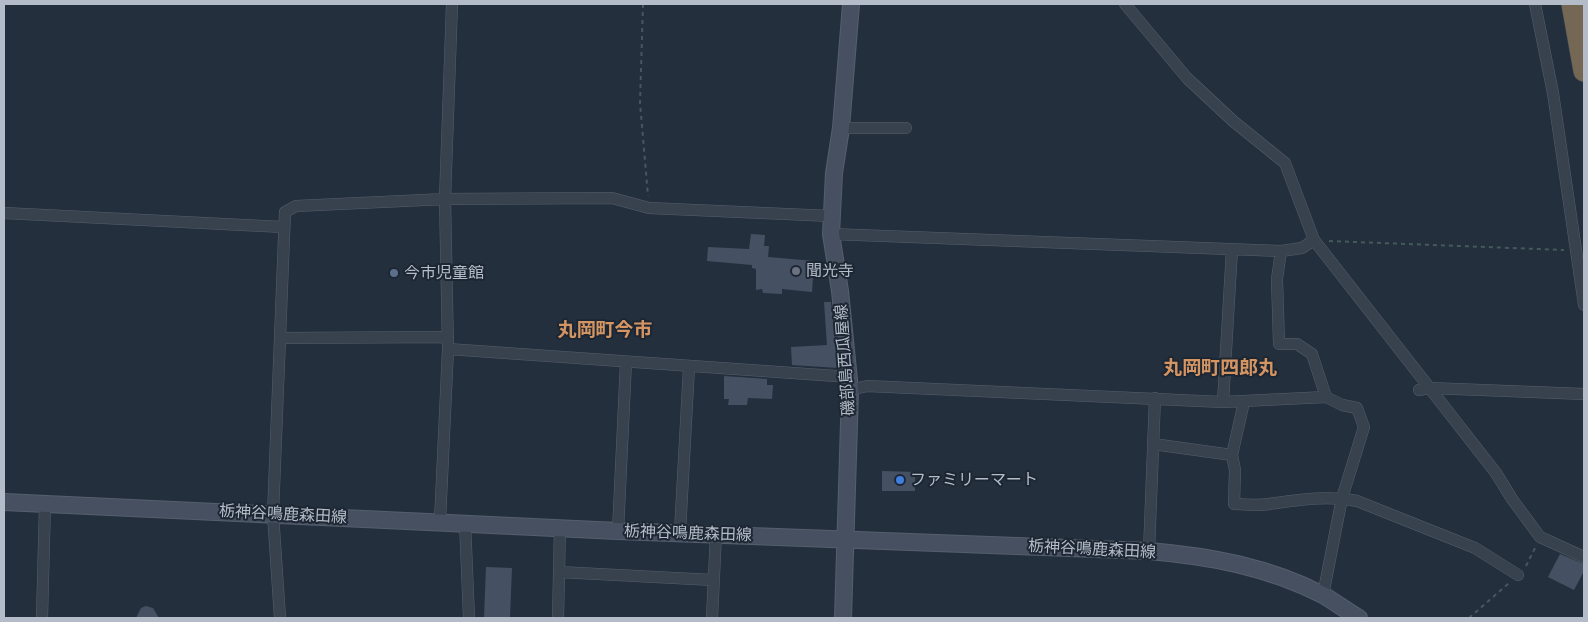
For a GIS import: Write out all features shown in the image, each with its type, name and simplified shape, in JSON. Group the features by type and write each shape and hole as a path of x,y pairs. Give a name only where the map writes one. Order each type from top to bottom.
{"highway":[{"path":"1572,4 1584,71"}],"main road":[{"name":"磯部島西瓜屋線","path":"843,618 847,538 850,384 840,291 831,234 831,216 834,173 841,128 851,4"},
{"name":"栃神谷鳴鹿森田線","path":"4,502 465,522 618,531 847,538 1149,551 1201,556 1263,571 1323,595 1359,618"}],"street":[{"path":"440,522 448,343 445,199 452,4"},
{"path":"1125,4 1186,78 1233,121 1285,163 1314,240 1424,389 1496,473 1512,499 1540,536 1584,557"},
{"path":"1535,4 1553,93 1584,305"},
{"path":"841,128 906,128"},
{"path":"280,618 273,514 285,212 296,206 445,199 612,198 650,208 831,216"},
{"path":"4,213 284,227"},
{"path":"831,234 1281,251 1302,248 1314,240"},
{"path":"1223,402 1232,249"},
{"path":"1281,251 1277,279 1280,344 1297,344 1312,354 1326,397"},
{"path":"280,338 448,343 867,386 1223,402 1326,397 1342,405 1357,408 1364,427 1342,498 1323,595"},
{"path":"618,531 626,362"},
{"path":"680,532 689,367"},
{"path":"1424,389 1584,394"},
{"path":"1149,551 1155,398"},
{"path":"1244,402 1232,455 1235,470 1234,504 1268,504 1290,499 1342,498 1357,501 1476,548 1518,575"},
{"path":"1154,444 1232,455"},
{"path":"42,618 45,504"},
{"path":"465,522 469,618"},
{"path":"558,618 560,527"},
{"path":"712,618 716,534"},
{"path":"559,572 713,580"}],"path":[{"path":"643,4 640,103 650,208"},
{"path":"1314,240 1575,251"}],"building":[{"path":"751,234 765,235 764,246 769,246 768,257 814,261 812,292 782,289 782,294 763,293 762,289 756,290 756,269 752,268 752,265 707,261 708,247 749,249"},
{"path":"824,302 831,302 838,368 792,365 791,347 827,345"},
{"path":"724,376 767,379 767,385 773,385 772,399 748,398 747,405 728,405 729,399 724,399"},
{"path":"882,471 915,472 915,491 882,491"},
{"path":"1560,554 1584,564 1584,571 1574,590 1548,577"},
{"path":"486,567 512,568 510,618 484,618"},
{"path":"146,606 153,608 159,618 136,618 141,608"}],"place":[{"name":"聞光寺","path":"796,271"},
{"name":"今市児童館","path":"394,273"},
{"name":"ファミリーマート","path":"900,480"}],"district":[{"name":"丸岡町今市","path":"605,330"},
{"name":"丸岡町四郎丸","path":"1220,368"}]}
